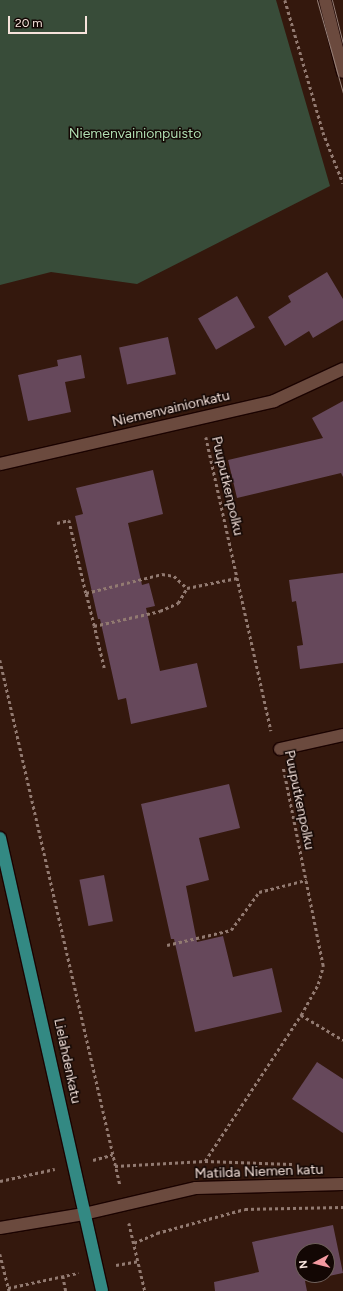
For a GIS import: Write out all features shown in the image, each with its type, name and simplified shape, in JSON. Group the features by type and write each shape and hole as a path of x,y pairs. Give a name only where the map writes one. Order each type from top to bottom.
{"main road":[{"name":"Lielahdenkatu","path":"0,838 45,1028 84,1214 102,1291"}],"street":[{"path":"325,0 343,72"},
{"name":"Niemenvainionkatu","path":"0,464 274,401 343,369"},
{"path":"280,749 343,735"},
{"name":"Matilda Niemen katu","path":"0,1228 84,1214 196,1188 343,1184"}],"path":[{"path":"285,0 323,132 343,183"},
{"name":"Puuputkenpolku","path":"201,418 273,742 280,749 323,966 318,984 301,1015 205,1161"},
{"path":"57,523 69,520 104,668"},
{"path":"86,593 162,574 174,576 188,588"},
{"path":"94,626 160,611 178,603 188,588 237,578"},
{"path":"0,660 115,1166 145,1291"},
{"path":"168,945 231,930 259,892 306,880"},
{"path":"301,1015 343,1040"},
{"path":"115,1166 205,1161 296,1164"},
{"path":"134,1243 157,1233 245,1209 343,1207"},
{"path":"0,1254 8,1289 138,1261"},
{"path":"63,1276 66,1291"}],"green space":[{"name":"Niemenvainionpuisto","path":"0,0 276,0 330,186 137,284 51,272 0,285"}],"building":[{"path":"327,272 343,299 343,320 313,338 309,331 285,346 268,317 291,302 288,296"},
{"path":"237,296 255,327 216,350 198,318"},
{"path":"168,337 176,374 127,385 119,347"},
{"path":"81,355 85,378 65,382 71,412 28,421 18,375 58,366 57,360"},
{"path":"343,401 343,477 341,473 237,498 228,460 323,438 312,418"},
{"path":"153,470 163,514 128,523 142,585 149,583 155,606 146,608 160,671 197,663 207,707 131,724 126,698 118,700 100,619 98,619 75,516 83,514 76,488"},
{"path":"343,573 343,663 300,669 297,646 303,645 296,601 292,602 289,580"},
{"path":"229,784 240,828 199,838 209,880 186,886 197,942 223,936 233,977 272,968 282,1012 195,1032 174,939 171,939 141,804"},
{"path":"104,875 113,921 88,926 79,880"},
{"path":"317,1062 343,1079 343,1133 292,1099"},
{"path":"333,1225 343,1273 335,1275 335,1243 295,1243 295,1283 305,1283 307,1291 215,1291 214,1282 259,1272 252,1242"}],"tram line":[{"path":"317,0 343,93"},
{"path":"332,0 343,44"}]}
